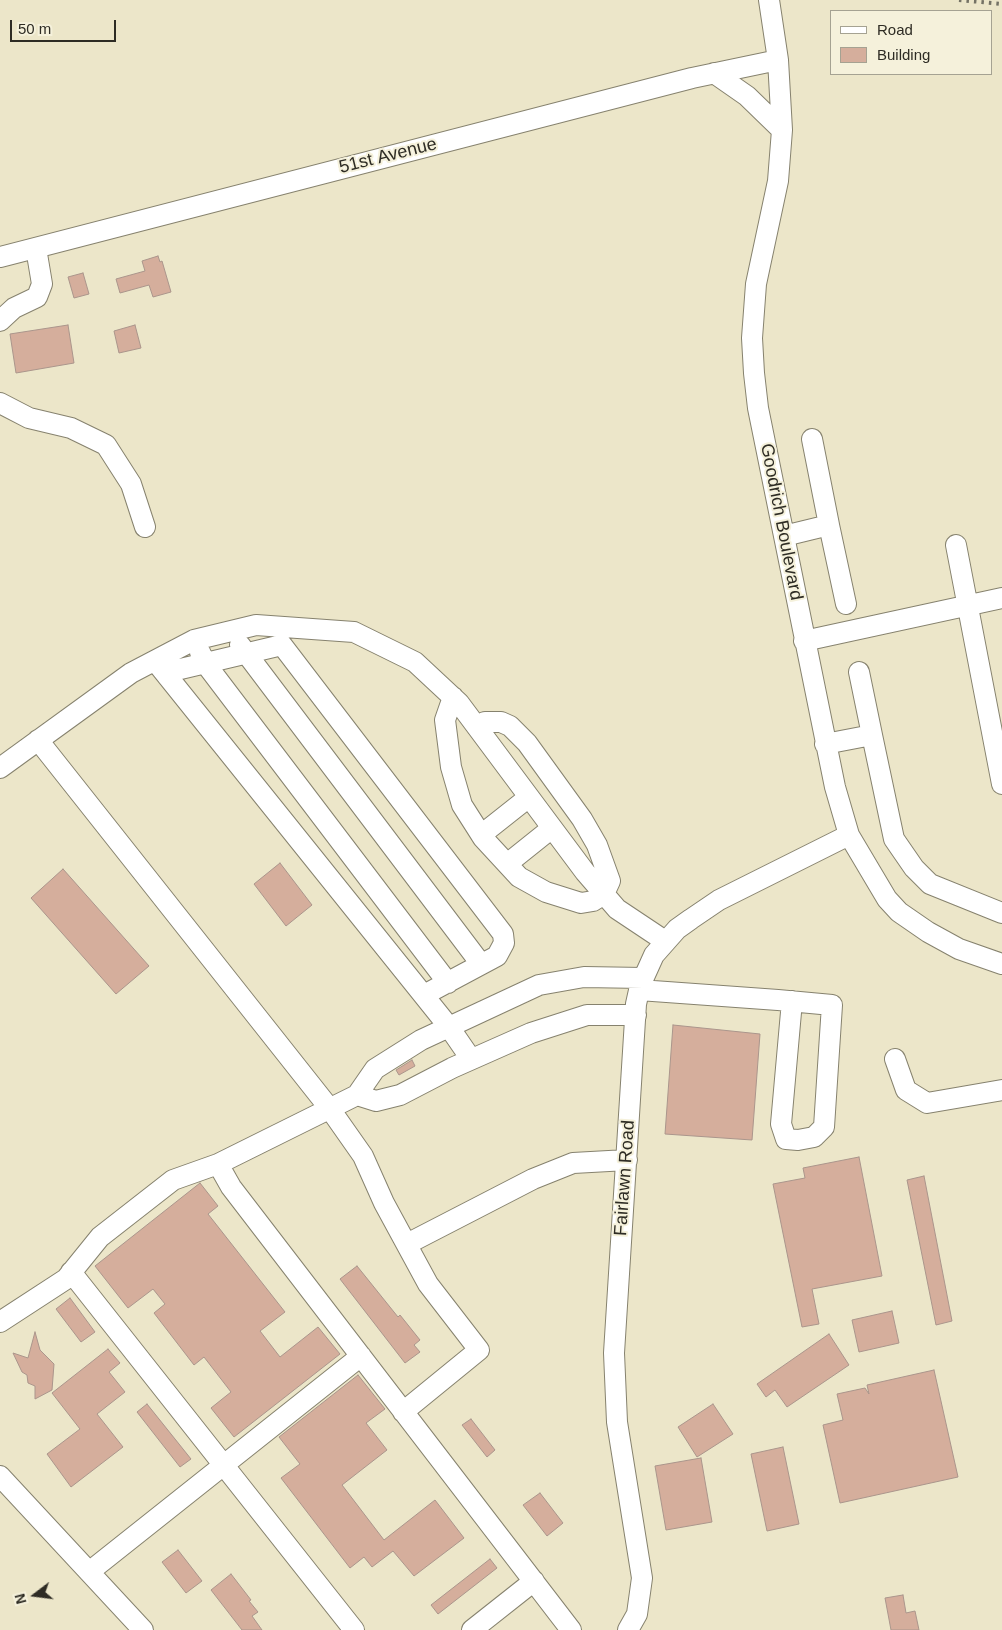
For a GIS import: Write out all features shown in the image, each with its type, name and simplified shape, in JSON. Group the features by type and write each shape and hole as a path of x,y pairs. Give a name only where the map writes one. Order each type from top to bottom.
{"street":[{"name":"Goodrich Boulevard","path":"768,0 778,60 782,130 778,181 756,284 752,338 758,408 834,787 849,835 877,886 899,912 928,932 959,949 1002,964"},
{"name":"51st Avenue","path":"0,257 714,73 778,60"},
{"path":"714,73 747,96 782,130"},
{"path":"0,321 14,308 37,297 42,284 36,248"},
{"path":"0,403 29,418 71,428 106,445 131,484 145,527"},
{"path":"812,439 846,604"},
{"path":"784,536 829,525"},
{"path":"956,545 1002,784"},
{"path":"804,641 1002,598"},
{"path":"0,768 131,673 194,640 256,625 280,636 503,934 502,950 497,956 424,995"},
{"path":"232,631 245,654 481,964"},
{"path":"168,677 172,671 245,654 280,636 354,632 415,662 453,697 552,828 617,909 665,942"},
{"path":"194,640 205,663 448,983"},
{"path":"156,660 424,995 449,1027 471,1060"},
{"path":"859,672 894,839 914,868 930,884 1002,913"},
{"path":"453,697 445,720 451,767 462,805 481,835 520,877 546,892 572,902 594,901 604,894 610,881 597,845 582,819 527,743 510,726 500,722 485,722 476,726"},
{"path":"825,744 872,735"},
{"path":"38,740 330,1109 363,1156 384,1203 428,1284 479,1350 403,1412"},
{"path":"481,835 529,797"},
{"path":"507,864 552,828"},
{"name":"Fairlawn Road","path":"628,1630 637,1614 642,1578 617,1422 614,1387 615,1317 636,1015 641,984 654,955 690,919 719,900 849,835"},
{"path":"0,1322 66,1279 100,1238 173,1180 218,1164 357,1095 375,1069 421,1040 539,985 584,977 832,1005 824,1127 814,1137 798,1140 786,1139 781,1124 792,1001"},
{"path":"357,1095 376,1101 400,1095 531,1033 587,1016 636,1015"},
{"path":"895,1059 906,1090 927,1103 1002,1090"},
{"path":"407,1244 533,1179 573,1163 627,1160"},
{"path":"218,1164 231,1187 571,1630"},
{"path":"71,1272 354,1630"},
{"path":"89,1572 361,1356"},
{"path":"0,1476 143,1630"},
{"path":"472,1630 534,1581"}],"shaded area":[{"path":"0,0 1002,0 1002,1630 0,1630"}],"building":[{"path":"158,256 160,262 162,261 171,292 153,297 149,285 120,293 116,279 145,271 142,261"},
{"path":"83,273 89,294 74,298 68,277"},
{"path":"68,325 74,363 16,373 10,334"},
{"path":"135,325 141,348 119,353 114,331"},
{"path":"280,863 312,905 286,926 254,884"},
{"path":"63,869 149,966 116,994 31,898"},
{"path":"673,1025 760,1034 752,1140 665,1134"},
{"path":"412,1060 415,1066 399,1075 396,1070"},
{"path":"859,1157 882,1276 812,1289 819,1324 802,1327 773,1184 805,1178 803,1168"},
{"path":"924,1176 952,1321 936,1325 907,1180"},
{"path":"200,1183 218,1206 208,1214 285,1312 260,1331 280,1357 318,1327 340,1354 234,1437 211,1408 231,1392 204,1357 194,1365 154,1313 165,1304 153,1289 128,1308 95,1266"},
{"path":"357,1266 398,1317 400,1315 420,1340 414,1345 420,1352 405,1363 340,1279"},
{"path":"70,1298 95,1332 81,1342 56,1309"},
{"path":"892,1311 899,1343 859,1352 852,1320"},
{"path":"35,1332 40,1350 54,1364 52,1390 35,1399 35,1386 28,1383 27,1375 22,1372 13,1353 28,1358"},
{"path":"829,1334 849,1365 787,1407 775,1390 766,1397 757,1384"},
{"path":"108,1349 120,1363 109,1372 125,1392 97,1414 123,1447 71,1487 47,1454 80,1429 52,1393"},
{"path":"934,1370 958,1477 840,1503 823,1425 843,1420 837,1394 865,1388 869,1394 867,1385"},
{"path":"358,1375 385,1409 366,1423 387,1450 342,1485 384,1540 435,1500 464,1538 414,1576 393,1551 372,1567 364,1557 350,1568 281,1478 300,1464 279,1437"},
{"path":"147,1404 191,1459 180,1467 137,1412"},
{"path":"713,1404 733,1434 697,1457 678,1427"},
{"path":"471,1419 495,1450 487,1457 462,1425"},
{"path":"783,1447 799,1524 767,1531 751,1454"},
{"path":"701,1458 712,1522 666,1530 655,1466"},
{"path":"540,1493 563,1523 547,1536 523,1505"},
{"path":"178,1550 202,1581 186,1593 162,1562"},
{"path":"490,1559 497,1568 438,1614 431,1605"},
{"path":"231,1574 258,1612 252,1616 262,1630 242,1630 211,1590"},
{"path":"903,1595 906,1613 915,1611 919,1630 891,1630 885,1598"}],"railway":[{"path":"959,0 1002,4"}]}
